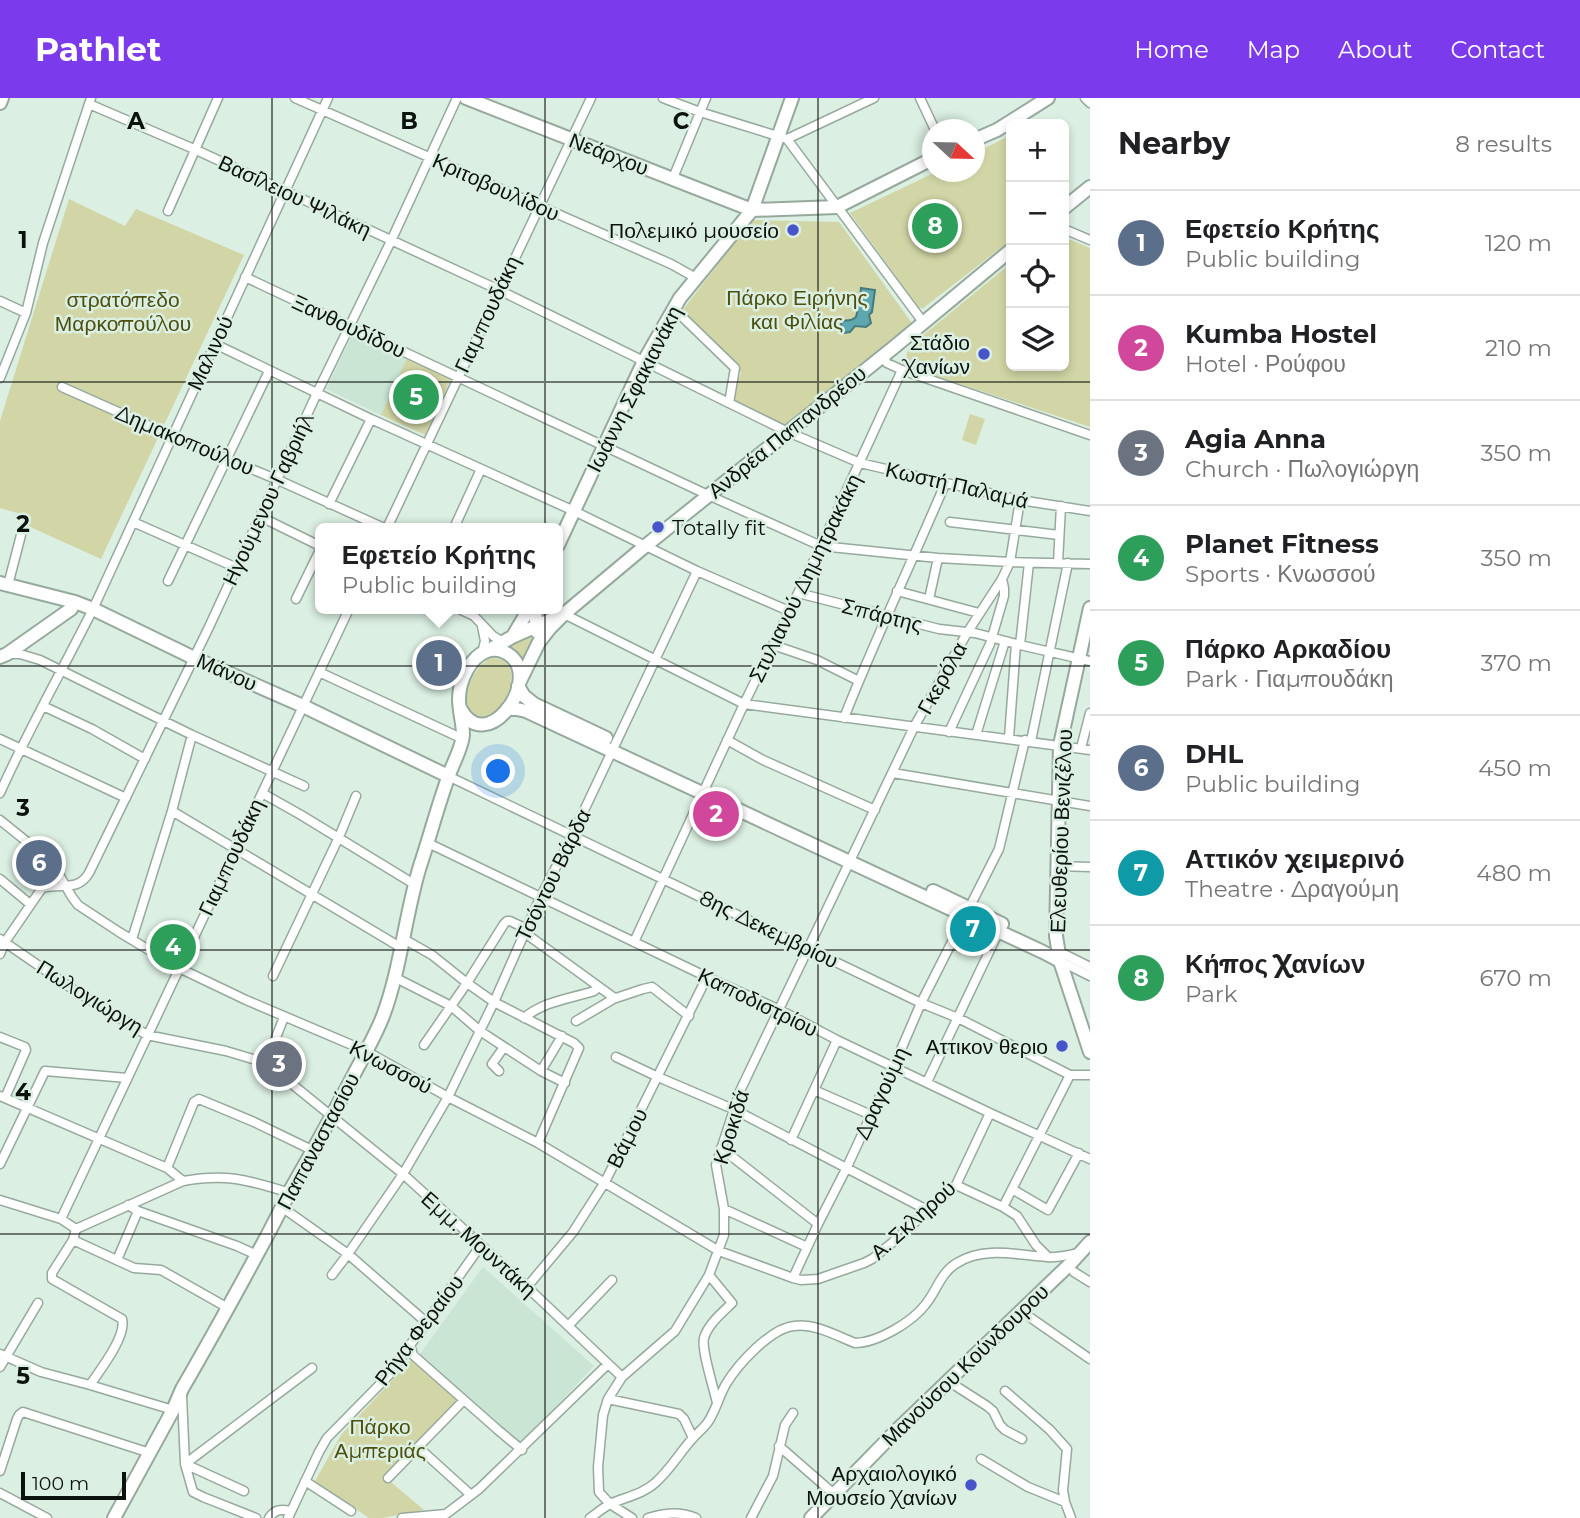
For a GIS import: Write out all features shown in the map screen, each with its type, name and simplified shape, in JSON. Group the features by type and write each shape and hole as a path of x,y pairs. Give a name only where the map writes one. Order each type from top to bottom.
{"main road":[{"name":"Νεάρχου","path":"466,98 752,210"},
{"name":"Ιωάννη Σφακιανάκη","path":"563,534 644,361 673,308 752,210 783,138 792,98"},
{"path":"985,135 1048,98"},
{"path":"752,210 837,207 922,164"},
{"path":"1069,204 1090,187"},
{"name":"Ανδρέα Παπανδρέου","path":"518,685 535,649 564,614 1006,254"},
{"name":"Μάνου","path":"4,584 93,609 448,776"},
{"path":"4,655 71,609 75,602"},
{"name":"Ελευθερίου Βενιζέλου","path":"1090,608 1084,659 1060,745 1056,936 1059,956 1090,1052"},
{"path":"507,640 525,614"},
{"path":"535,649 536,614"},
{"name":"Ανδρέα Παπανδρέου","path":"486,652 564,614"},
{"path":"463,739 500,718 518,685 519,672 515,661 501,650 486,652 475,659 460,689 460,708 463,713 471,721 491,723"},
{"path":"518,685 529,706 1059,956"},
{"path":"507,709 529,706"},
{"name":"Παπαναστασίου","path":"114,1518 314,1151 383,1015 414,884 448,776 463,739 460,708"},
{"path":"967,912 999,931 1059,956"},
{"name":"Μανούσου Κούνδουρου","path":"811,1518 1086,1248"}],"street":[{"path":"168,211 218,98"},
{"name":"Κριτοβουλίδου","path":"295,98 671,264 696,278"},
{"name":"Μαλινού","path":"0,793 93,609 328,98"},
{"name":"Ηγούμενου Γαβριήλ","path":"30,904 42,888 79,884 85,880 237,568 457,98"},
{"name":"Γιαμπουδάκη","path":"387,523 591,98"},
{"path":"663,98 783,138 923,322"},
{"path":"673,178 706,98"},
{"path":"783,138 874,98"},
{"path":"920,98 930,119"},
{"path":"1085,98 1090,103"},
{"path":"0,379 26,313 43,243 90,101"},
{"name":"Βασίλειου Ψιλάκη","path":"90,101 499,290 644,361"},
{"path":"1069,231 1090,240"},
{"name":"Ξανθουδίδου","path":"245,277 821,546 938,558 1090,564"},
{"path":"0,301 26,313"},
{"path":"673,308 735,368 729,403"},
{"path":"215,344 371,419 574,511 644,547 789,611"},
{"path":"882,355 887,363 902,370 1090,435"},
{"name":"Κωστή Παλαμά","path":"644,361 788,432 860,463 1020,500 1090,511"},
{"name":"Στυλιανού Δημητρακάκη","path":"634,942 902,370"},
{"path":"167,580 269,371"},
{"name":"Δημακοπούλου","path":"62,387 373,523"},
{"path":"329,504 371,419"},
{"path":"456,523 481,469"},
{"path":"844,718 945,484"},
{"name":"Γκερόλα","path":"851,858 914,727 967,633 1002,579 1010,562 1020,500"},
{"path":"1058,563 1061,506"},
{"path":"261,517 315,545"},
{"path":"133,522 237,568"},
{"path":"950,522 1059,535"},
{"path":"4,584 21,535"},
{"path":"929,599 938,558"},
{"path":"296,599 315,559"},
{"path":"1009,738 1018,645 1030,563"},
{"name":"Δραγούμη","path":"793,1278 894,1066 920,1003 999,849 1050,651 1068,563"},
{"name":"Τσόντου Βάρδα","path":"332,1275 403,1174 448,1097 697,571"},
{"path":"949,732 992,638 1004,596 1002,579"},
{"path":"897,591 979,613"},
{"name":"Σπάρτης","path":"798,593 887,617 939,629 975,633 1084,659"},
{"name":"Γιαμπουδάκη","path":"61,1219 347,614"},
{"path":"470,614 493,636 507,640"},
{"path":"564,614 744,704 1086,749 1090,713"},
{"path":"481,623 486,652"},
{"path":"976,735 1005,641"},
{"path":"773,645 817,660 859,681"},
{"path":"4,655 20,654 63,670 192,735 304,786"},
{"path":"319,672 463,739"},
{"path":"43,706 145,758"},
{"path":"132,939 172,811 192,735"},
{"path":"0,739 126,798"},
{"path":"727,740 764,760 875,810"},
{"path":"893,773 1090,806"},
{"name":"8ης Δεκεμβρίου","path":"448,776 920,1003 958,1018 1070,1076"},
{"path":"262,793 414,884"},
{"path":"274,976 356,796"},
{"path":"172,811 311,895 401,943 432,955 494,1002 574,1043 579,1050 538,1143"},
{"name":"Κνωσσού","path":"0,820 47,858 78,905 179,968 284,1017 366,1051 538,1143 719,1251"},
{"name":"Καποδιστρίου","path":"428,842 540,898 1090,1159"},
{"name":"Κροκιδά","path":"610,1504 599,1492 598,1481 603,1415 608,1399 622,1377 675,1331 709,1275 724,1235 724,1209 716,1165 733,1109 851,858"},
{"path":"1057,866 1090,867"},
{"path":"0,879 30,904 3,941 0,954"},
{"path":"424,1045 467,984 504,924 510,921 615,998"},
{"path":"927,1082 999,931"},
{"name":"Πωλογιώργη","path":"3,941 77,992 148,1035 226,1051 266,1063 332,1116"},
{"path":"1059,956 1090,967"},
{"path":"1059,956 1090,976"},
{"path":"394,977 450,1006 480,1031 541,1071 565,1083"},
{"name":"Βάμου","path":"527,1287 573,1232 605,1182 707,977"},
{"path":"524,1018 552,1002 599,987"},
{"path":"576,1021 615,998 652,987 689,1016"},
{"path":"266,1063 284,1017"},
{"path":"541,1071 562,1036"},
{"path":"0,1037 25,1047 26,1050 3,1097 167,1168 183,1181"},
{"path":"791,1140 837,1040"},
{"path":"499,1071 492,1064 504,1047"},
{"path":"616,1057 733,1109 929,1212"},
{"path":"0,1164 46,1070 127,1078"},
{"path":"1003,1207 1070,1076 1090,1075"},
{"path":"814,1090 871,1115"},
{"path":"167,1168 194,1102 199,1099 314,1151"},
{"name":"Α. Σκληρού","path":"719,1251 801,1280 818,1279 872,1259 929,1212 956,1185 990,1113"},
{"name":"Εμμ. Μουντάκη","path":"332,1116 403,1174 622,1377"},
{"path":"721,1148 818,1224"},
{"path":"1012,1189 1048,1210 1079,1153"},
{"path":"90,1385 111,1353 124,1324 122,1319 54,1280 52,1273 73,1240 76,1229 183,1181 200,1178 245,1179 290,1193"},
{"path":"956,1185 1017,1216 1036,1245 1048,1257"},
{"path":"0,1200 61,1219 76,1229"},
{"path":"128,1205 257,1255"},
{"path":"282,1208 348,1254 426,1322"},
{"path":"724,1209 807,1247"},
{"path":"117,1260 138,1211"},
{"path":"73,1240 140,1270 161,1270 228,1308"},
{"name":"Ρήγα Φεραίου","path":"290,1514 327,1438 388,1375 481,1245"},
{"path":"595,1516 610,1504 657,1482 710,1419 727,1383 737,1369 760,1345 779,1331 803,1326 860,1343 898,1327 918,1312 925,1306 944,1273 957,1262 971,1256 1002,1252 1048,1257 1086,1248"},
{"path":"1074,1272 1090,1282"},
{"path":"709,1275 732,1303 709,1327 704,1339 705,1355 717,1403"},
{"path":"569,1326 611,1280"},
{"path":"0,1367 3,1356 38,1303"},
{"path":"1031,1318 1090,1359"},
{"path":"410,1344 414,1355 522,1450"},
{"path":"3,1356 41,1372 173,1410"},
{"path":"402,1518 446,1514 522,1450 608,1364"},
{"path":"185,1464 312,1368"},
{"path":"948,1381 987,1406 1005,1430 1021,1439"},
{"path":"182,1390 185,1464 193,1492 256,1518"},
{"path":"1004,1391 1050,1430 1067,1449 1063,1490 1071,1518"},
{"path":"608,1399 679,1414 693,1438"},
{"path":"388,1478 464,1400"},
{"path":"0,1471 17,1419 25,1412 150,1453"},
{"path":"751,1518 773,1476 785,1425 793,1413"},
{"path":"779,1446 834,1494"},
{"path":"418,1447 471,1495"},
{"path":"981,1460 1028,1487 1065,1502"},
{"path":"185,1464 244,1492"},
{"path":"305,1481 351,1511"},
{"path":"0,1493 47,1518"},
{"path":"610,1504 632,1518"},
{"path":"269,1518 274,1511 281,1509 290,1514"},
{"path":"648,1518 667,1513 681,1513 693,1517"}],"shaded area":[{"path":"353,333 407,358 381,415 326,389"},
{"path":"483,1267 594,1366 519,1446 417,1358"}],"green space":[{"path":"1006,138 1006,244 922,309 919,308 850,213 922,179 922,182 985,182 985,148"},
{"name":"στρατόπεδο Μαρκοπούλου","path":"69,199 125,226 136,209 244,255 101,559 28,526 31,517 0,508 0,421"},
{"name":"Πάρκο Ειρήνης και Φιλίας","path":"752,220 839,222 914,326 786,430 731,400 741,373 682,311"},
{"name":"Στάδιο Χανίων","path":"1069,239 1090,248 1090,427 911,368 907,357 910,346 1006,267 1006,371 1069,371"},
{"path":"407,358 451,379 425,435 381,415"},
{"path":"970,414 985,419 976,445 962,440"},
{"path":"529,635 533,641 523,669 502,647"},
{"path":"491,658 503,660 510,668 509,689 497,710 479,716 467,705 466,696 478,669"},
{"name":"Πάρκο Αμπεριάς","path":"412,1359 459,1400 385,1477 424,1510 369,1518 315,1481 341,1435"}],"water":[{"path":"861,288 875,290 872,312 869,315 871,323 866,327 855,326 850,332 844,333 840,328 842,321 856,317 858,309 854,303 860,299"}],"place":[{"name":"Κήπος Χανίων","path":"935,226"},
{"name":"Πολεμικό μουσείο","path":"793,230"},
{"name":"Στάδιο Χανίων","path":"984,354"},
{"name":"Πάρκο Αρκαδίου","path":"416,397"},
{"name":"Totally fit","path":"658,527"},
{"name":"Εφετείο Κρήτης","path":"439,663"},
{"name":"Kumba Hostel","path":"716,814"},
{"name":"DHL","path":"39,863"},
{"name":"Αττικόν χειμερινό","path":"973,929"},
{"name":"Planet Fitness","path":"173,947"},
{"name":"Αττικον θεριο","path":"1062,1046"},
{"name":"Agia Anna","path":"279,1064"},
{"name":"Αρχαιολογικό Μουσείο Χανίων","path":"971,1485"}]}
